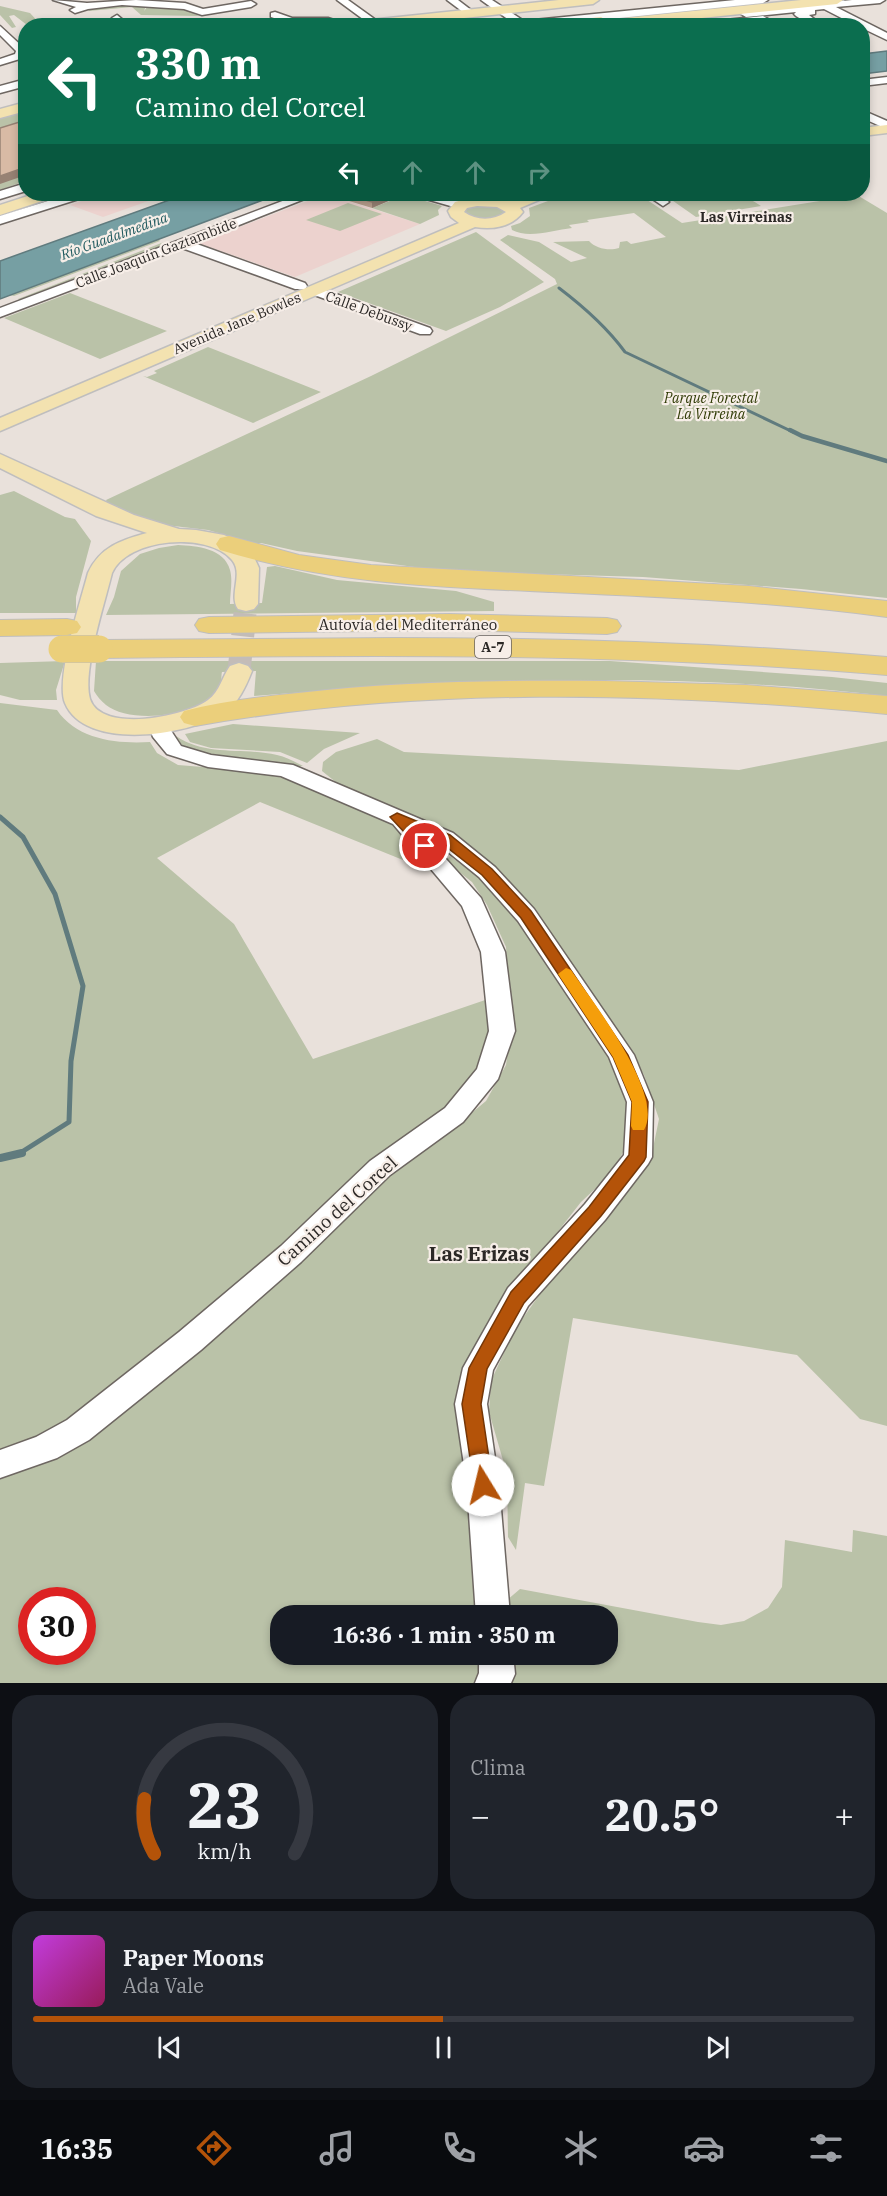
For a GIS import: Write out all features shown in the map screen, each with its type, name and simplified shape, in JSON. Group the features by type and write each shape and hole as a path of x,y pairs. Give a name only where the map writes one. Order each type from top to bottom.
{"highway":[{"path":"229,544 278,557 363,572 416,577 766,596 887,609"},
{"name":"Autovía del Mediterráneo","path":"101,638 449,622 661,627 803,636 887,645"},
{"name":"Autovía del Mediterráneo","path":"0,628 65,638 662,649 794,657 887,666"},
{"name":"Autovía del Mediterráneo","path":"0,650 65,638"},
{"path":"195,717 276,703 466,690 660,690 771,695 887,705"}],"main road":[{"path":"422,18 547,3 593,0"},
{"path":"712,18 808,0"},
{"path":"721,18 834,7"},
{"path":"631,18 661,13"},
{"path":"609,18 661,13 690,18"},
{"path":"0,114 18,108"},
{"path":"870,131 887,128"},
{"path":"870,136 887,134"},
{"path":"0,204 18,198"},
{"path":"0,210 27,201"},
{"path":"493,201 477,201 465,215 493,223 506,220 515,212 515,201"},
{"name":"Avenida Jane Bowles","path":"0,425 465,215"},
{"name":"Avenida Jane Bowles","path":"0,413 307,288"},
{"path":"0,460 127,521 229,544 245,560 248,574 246,604"},
{"path":"0,470 92,517 104,528 109,541 75,684 78,703 85,713 97,720 121,726 159,727 195,717 215,708 226,698 239,671"},
{"path":"106,561 124,548 142,542 186,536"}],"street":[{"path":"346,0 369,18"},
{"path":"452,0 470,13"},
{"path":"486,0 512,18"},
{"path":"652,0 661,13 673,18"},
{"path":"661,13 682,8 763,0"},
{"path":"809,18 799,14 880,0"},
{"path":"62,1 87,6 122,1 185,3 205,16 251,4"},
{"path":"62,1 78,13 87,6"},
{"path":"547,3 554,18"},
{"path":"716,18 760,12 834,7 887,7"},
{"path":"834,7 850,18"},
{"path":"682,8 698,18"},
{"path":"760,12 770,18"},
{"path":"275,15 280,18"},
{"path":"860,18 868,16 886,25"},
{"path":"870,30 887,39"},
{"path":"2,33 18,48"},
{"path":"870,43 887,39"},
{"path":"0,62 18,56"},
{"path":"870,83 887,80"},
{"path":"0,90 18,84"},
{"path":"0,90 18,96"},
{"path":"870,118 887,128"},
{"path":"0,195 18,189"},
{"path":"0,220 59,201"},
{"name":"Calle Joaquín Gaztambide","path":"0,313 292,201"},
{"path":"437,201 465,215"},
{"name":"Calle Debussy","path":"181,243 425,331"},
{"path":"159,727 163,737 174,750 208,761 285,770 445,838 487,872 526,915 621,1055 640,1102 638,1157 595,1212 518,1297 478,1368 471,1404 483,1485 493,1605"},
{"name":"Camino del Corcel","path":"0,1464 46,1448 78,1430 181,1348 291,1254 380,1168 454,1115 489,1072 502,1032 493,952 473,903 397,817"},
{"path":"493,1683 497,1674 497,1665"}],"shaded area":[{"path":"82,201 148,201 103,217 70,205"},
{"path":"308,201 348,201 420,224 295,277 198,243"}],"green space":[{"path":"127,5 146,6 144,11 148,6 182,8 199,16 141,15 132,7 89,11 87,9"},
{"path":"0,6 30,13 35,18 9,16 16,27 12,28 0,15"},
{"path":"18,113 18,184 0,190 0,119"},
{"path":"390,201 425,201 442,206 438,210 439,215 420,224 372,208"},
{"name":"Parque Forestal La Virreina","path":"548,201 649,201 682,223 820,201 867,201 887,213 887,598 643,577 444,571 256,544 208,530 165,525 138,518 108,504 106,500 371,376 557,284 555,279 500,240 508,235 539,242 571,262 587,258 553,242 589,241 599,248 612,249 619,248 620,242 627,241 631,244 666,237 634,213 587,220 589,222 569,225 572,228 541,233 526,234 512,230 511,226 530,216 529,208"},
{"path":"673,201 752,201 761,206 696,217"},
{"path":"348,203 382,214 340,231 306,220"},
{"path":"494,204 507,211 506,215 484,219 463,213 464,208 472,205"},
{"path":"476,232 544,282 500,307 446,331 338,292"},
{"path":"158,239 160,241 14,296 9,295"},
{"path":"164,242 170,244 18,299"},
{"path":"70,293 167,331 100,359 4,318"},
{"path":"208,347 321,392 253,423 143,376 147,377 157,373 154,371"},
{"path":"14,491 65,517 75,519 91,541 76,597 76,613 0,613 0,495"},
{"path":"178,545 209,550 222,557 231,574 230,604 262,603 267,567 275,566 337,580 456,591 494,602 494,611 106,615 121,571 140,554"},
{"path":"65,661 56,690 57,700 20,700 0,695 0,663"},
{"path":"96,661 610,661 887,683 887,696 729,683 570,680 412,685 254,696 256,671 222,672 220,685 212,696 199,704 184,711 149,716 117,711 102,702 94,691"},
{"path":"0,703 57,710 75,728 99,738 112,741 150,742 157,753 178,765 228,769 285,778 397,825 435,873 260,802 157,858 234,924 313,1059 491,998 493,1017 487,1050 468,1088 430,1125 282,1251 70,1423 0,1454"},
{"path":"233,724 360,733 324,749 307,763 280,752 211,748 190,742 185,734"},
{"path":"176,736 200,747 277,755 303,766 223,759 184,747"},
{"path":"377,739 404,752 739,770 887,741 887,1426 860,1419 797,1355 573,1318 544,1486 525,1483 516,1550 508,1537 507,1474 489,1412 491,1381 515,1329 553,1276 600,1218 638,1178 652,1153 659,1119 644,1075 619,1034 455,836 337,783 322,771 323,762 336,752"},
{"path":"450,856 480,878 506,904 601,1042 628,1099 627,1145 611,1174 581,1202 488,1321 463,1387 481,1605 270,1605 270,1665 482,1665 478,1683 0,1683 0,1471 18,1467 389,1173 444,1136 486,1101 506,1065 511,1029 506,947 487,905 472,882 445,861"},
{"path":"853,1530 887,1536 887,1683 501,1683 503,1665 618,1665 618,1607 721,1625 744,1621 768,1608 782,1587 785,1540 852,1552"},
{"path":"520,1589 606,1605 506,1605 506,1601"}],"water":[{"path":"887,51 887,71 870,73 870,53"},
{"name":"Río Guadalmedina","path":"167,201 260,201 0,299 0,261"}],"building":[{"path":"18,122 18,170 0,176 0,128"}],"waterway":[{"path":"559,288 594,317 625,352 793,432"},
{"path":"790,430 802,436 887,461"},
{"path":"0,817 23,837 55,894 83,986 71,1061 69,1122 19,1154"},
{"path":"0,1158 19,1154"}],"tunnel":[{"path":"239,671 246,604"}],"slow traffic":[{"path":"566,974 621,1055 640,1102 639,1126"}],"district":[{"name":"Las Virreinas","path":"746,217"},
{"name":"Las Erizas","path":"479,1253"}],"route":[{"path":"425,846 397,817 445,838 487,872 526,915 621,1055 640,1102 638,1157 595,1212 518,1297 478,1368 471,1404 483,1485"}]}
